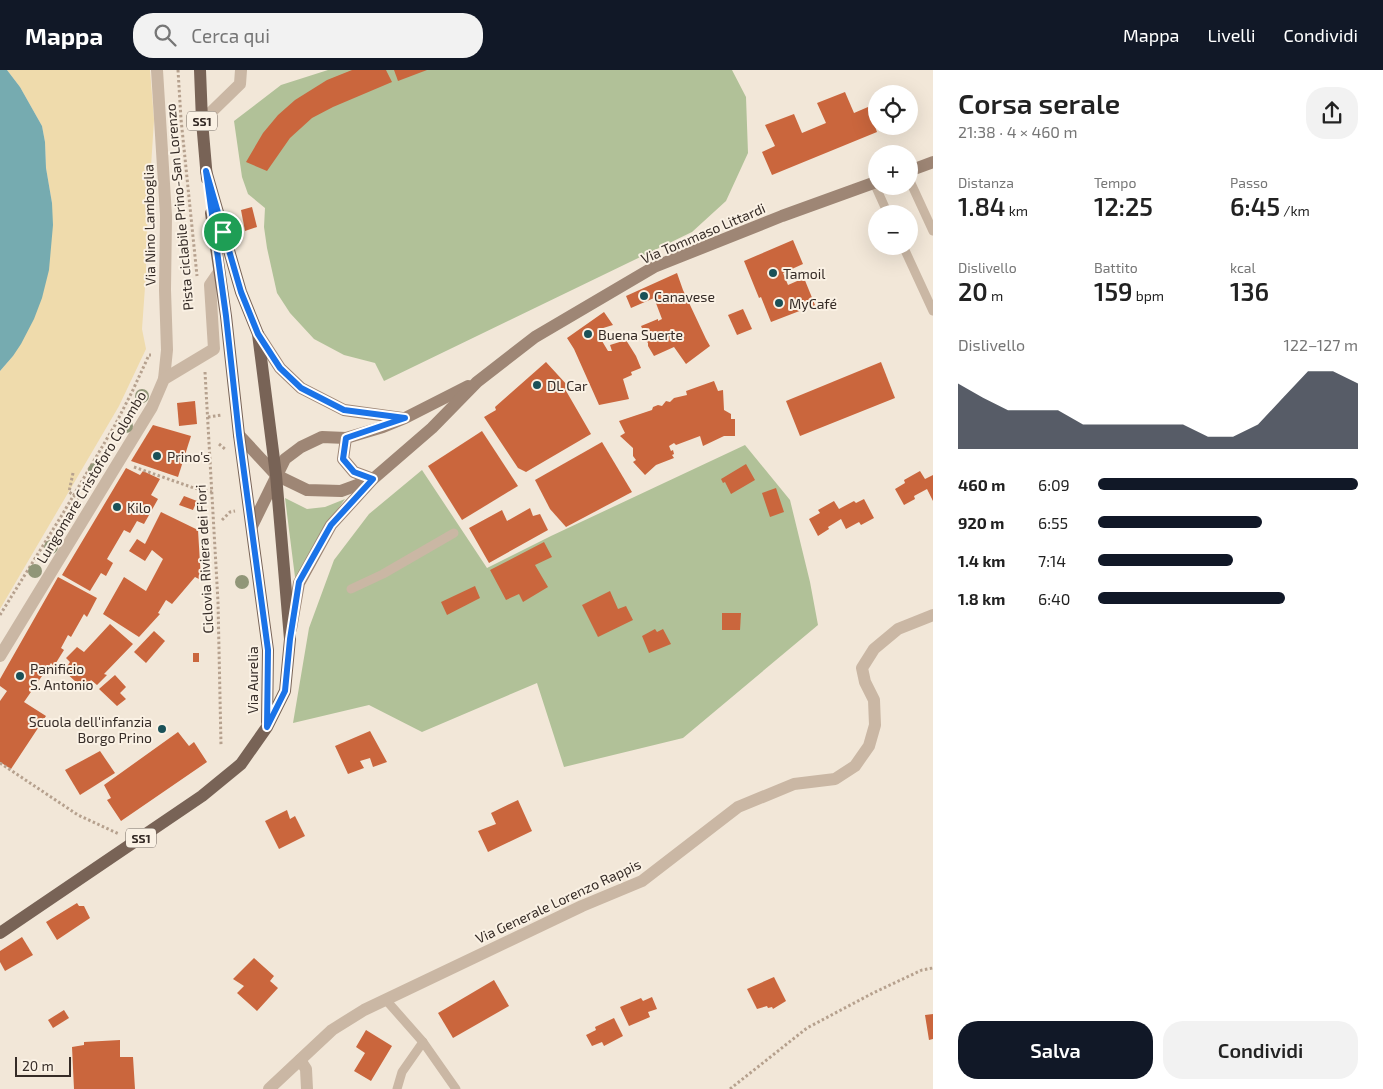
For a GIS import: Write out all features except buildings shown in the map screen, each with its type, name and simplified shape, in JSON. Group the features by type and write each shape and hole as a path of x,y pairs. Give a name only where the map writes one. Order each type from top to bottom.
{"main road":[{"name":"Via Aurelia","path":"200,70 206,171 268,650 267,727"},
{"path":"918,168 933,162"},
{"name":"Via Aurelia","path":"206,171 241,292 258,334 276,476 290,639 285,691 267,727"},
{"name":"Via Tommaso Littardi","path":"290,639 299,582 331,525 373,479 432,428 477,382 535,337 654,267 782,216 868,185"},
{"path":"258,334 280,368 301,388 344,410 405,418"},
{"name":"Via Tommaso Littardi","path":"346,438 405,418 477,382"},
{"path":"239,435 276,476 307,490 341,491 373,479"},
{"path":"252,526 285,459 302,447 322,437 346,438 343,459 354,472 373,479"},
{"name":"SS1","path":"0,933 202,796 242,764 267,727"}],"street":[{"name":"Via Nino Lamboglia","path":"157,70 166,216 165,290 167,350 164,379"},
{"path":"202,121 240,84 241,70"},
{"path":"164,379 214,350 210,285 219,272"},
{"name":"Lungomare Cristoforo Colombo","path":"0,656 152,407 164,379"},
{"name":"Via Generale Lorenzo Rappis","path":"386,1000 582,906 642,881 738,807 794,784 835,779 855,766 869,746 875,725 874,700 864,682 862,668 874,649 898,629 933,615"},
{"path":"269,1089 332,1030 364,1010 386,1000"},
{"path":"300,1060 306,1069 307,1089"}],"lane":[{"path":"917,195 933,231"},
{"path":"907,255 933,311"},
{"path":"351,589 383,574 454,533"},
{"path":"386,1000 423,1042 456,1089"},
{"path":"397,1089 402,1072 423,1042"}],"path":[{"name":"Pista ciclabile Prino-San Lorenzo","path":"178,70 197,282"},
{"path":"0,615 115,425 149,356 167,350"},
{"name":"Ciclovia Riviera dei Fiori","path":"204,355 218,612 221,744"},
{"path":"208,417 228,414"},
{"path":"128,465 194,488 212,492"},
{"path":"72,473 69,492 73,495"},
{"path":"222,520 230,512"},
{"path":"0,763 78,815 135,842"},
{"path":"730,1089 807,1028 872,993 922,970 933,968"}],"green space":[{"path":"328,70 732,70 746,97 748,153 726,201 692,232 384,381 375,363 344,355 314,339 290,313 277,293 264,227 265,208 248,194 242,177 234,121 281,85"},
{"path":"745,445 790,500 810,582 818,625 683,738 564,767 537,683 422,732 369,705 293,723 309,628 334,560 369,514 422,470 487,568"},
{"path":"285,498 307,509 325,507 345,499 333,516 296,585"}],"sand":[{"path":"7,70 150,70 154,120 142,329 146,349 119,406 0,609 0,371 13,356 52,203 42,126 20,87"}],"water":[{"path":"0,70 7,70 20,87 42,126 53,225 49,270 42,298 21,344 0,371"}],"place":[{"name":"Tamoil","path":"773,273"},
{"name":"Canavese","path":"644,296"},
{"name":"MyCafé","path":"779,303"},
{"name":"Buena Suerte","path":"588,334"},
{"name":"DL Car","path":"537,385"},
{"name":"Prino's","path":"157,456"},
{"name":"Kilo","path":"117,507"},
{"name":"Panificio S. Antonio","path":"20,676"},
{"name":"Scuola dell'infanzia Borgo Prino","path":"162,729"}],"route":[{"path":"206,171 223,232 241,292 258,334 280,368 301,388 344,410 405,418 346,438 343,459 354,472 373,479 331,525 299,582 290,639 285,691 267,727 268,650 206,171"}]}
